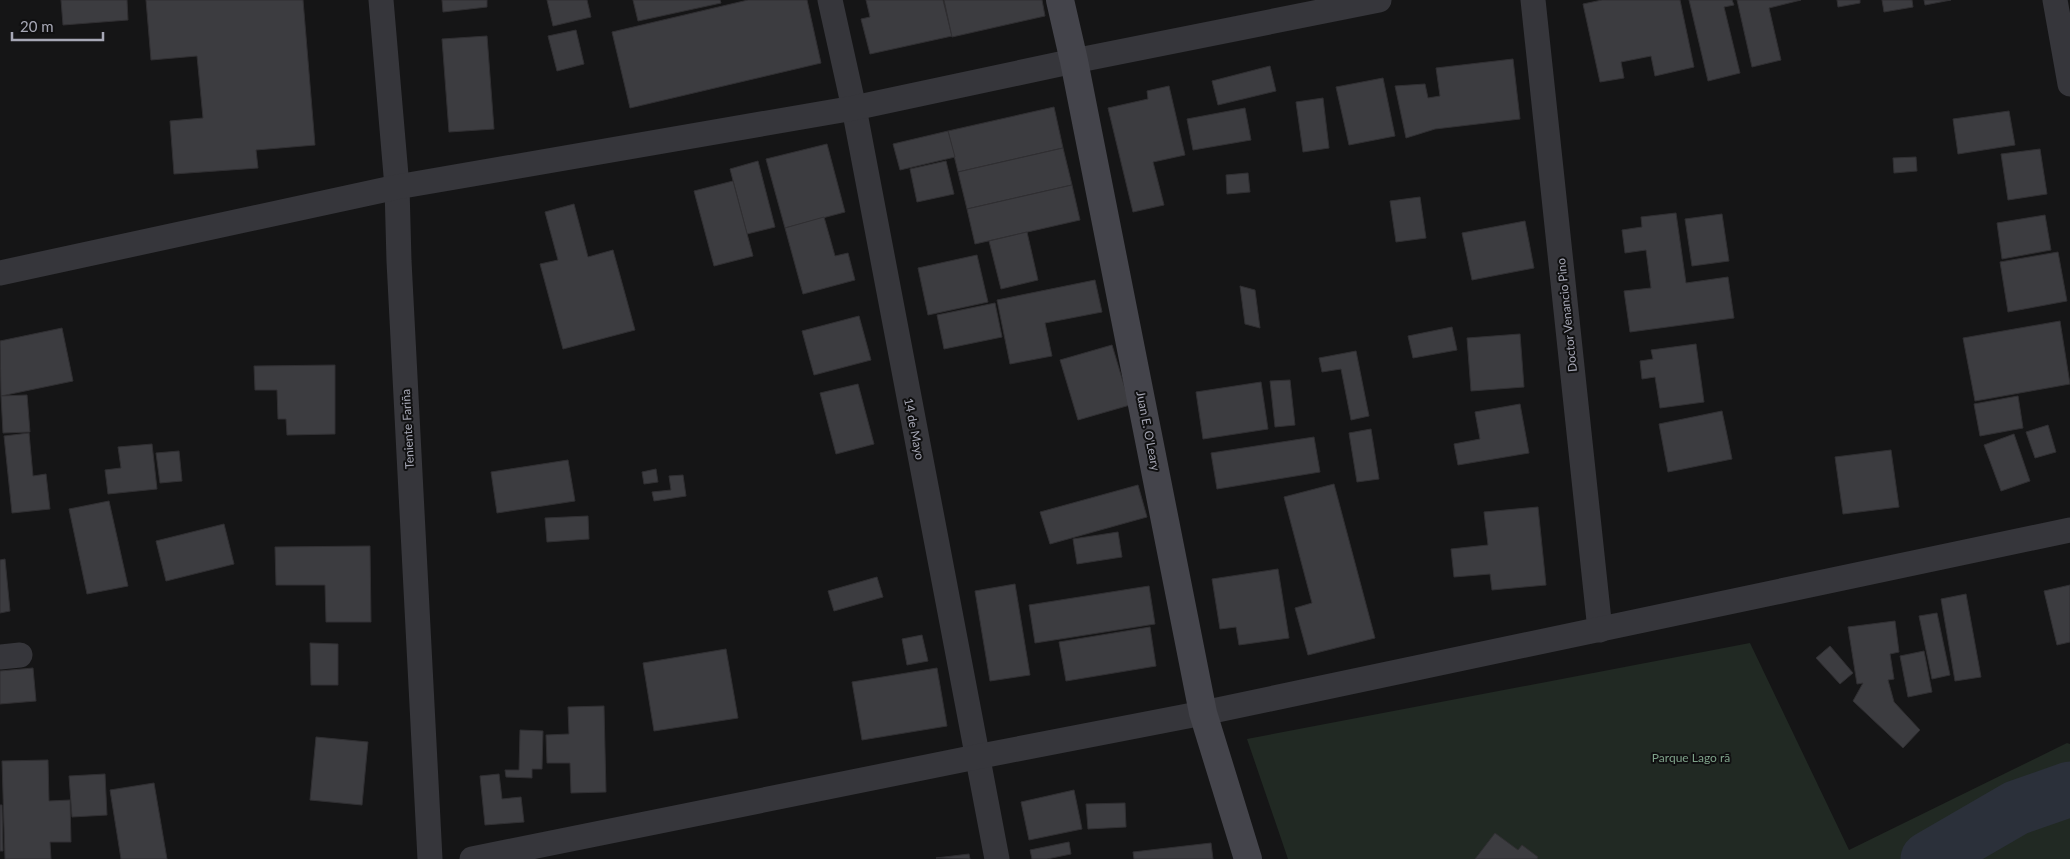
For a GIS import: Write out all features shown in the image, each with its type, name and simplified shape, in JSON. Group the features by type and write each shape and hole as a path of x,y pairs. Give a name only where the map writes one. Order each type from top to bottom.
{"street":[{"name":"Teniente Fariña","path":"381,0 397,187 399,261 430,859"},
{"name":"14 de Mayo","path":"830,0 854,108 976,757 997,859"},
{"name":"Juan E. O'Leary","path":"1060,0 1074,61 1203,713 1248,859"},
{"path":"0,273 397,187 854,108 1074,61 1379,0"},
{"name":"Doctor Venancio Pino","path":"1533,0 1600,630"},
{"path":"2055,0 2070,84"},
{"path":"472,859 1203,713 2070,530"}],"green space":[{"name":"Parque Lago rã","path":"1750,643 1849,850 2067,743 2070,744 2070,859 1288,859 1247,739"}],"building":[{"path":"61,0 127,0 128,20 63,25"},
{"path":"146,0 303,0 315,145 256,150 258,168 174,174 170,121 203,118 197,56 151,60"},
{"path":"442,0 487,0 487,7 443,12"},
{"path":"547,0 587,0 591,17 553,26"},
{"path":"633,0 720,0 721,3 638,21"},
{"path":"748,0 807,0 821,63 630,108 612,32"},
{"path":"866,0 943,0 952,36 870,54 861,19 870,17"},
{"path":"944,0 1042,0 1045,16 952,37"},
{"path":"1602,0 1680,0 1694,67 1655,76 1651,56 1621,62 1624,78 1600,82 1583,4"},
{"path":"1689,0 1732,0 1734,5 1724,7 1740,73 1708,81"},
{"path":"1737,0 1801,0 1769,8 1781,60 1752,67"},
{"path":"1837,0 1860,0 1860,3 1838,7"},
{"path":"1882,0 1912,0 1913,7 1884,12"},
{"path":"1924,0 1951,0 1925,5"},
{"path":"576,30 584,64 557,71 548,36"},
{"path":"487,36 494,129 449,132 442,39"},
{"path":"1513,59 1520,119 1435,129 1406,138 1395,86 1425,84 1428,98 1440,96 1436,68"},
{"path":"1270,66 1276,91 1218,105 1212,81"},
{"path":"1383,78 1395,136 1349,145 1336,87"},
{"path":"1169,86 1185,155 1153,162 1164,205 1133,212 1108,108 1148,99 1147,91"},
{"path":"1323,98 1329,148 1303,152 1296,102"},
{"path":"1054,107 1063,148 958,172 948,131"},
{"path":"1245,108 1251,140 1193,150 1187,119"},
{"path":"2009,111 2015,145 1958,154 1953,119"},
{"path":"948,131 955,157 900,170 893,144"},
{"path":"827,144 845,212 785,228 766,159"},
{"path":"1063,148 1072,185 967,209 958,172"},
{"path":"2040,149 2047,194 2008,200 2001,154"},
{"path":"1916,157 1917,171 1894,173 1893,158"},
{"path":"758,161 775,227 747,234 730,169"},
{"path":"946,161 954,194 917,202 910,169"},
{"path":"1248,173 1250,192 1227,194 1226,175"},
{"path":"733,181 753,256 714,266 694,191"},
{"path":"1072,185 1080,220 975,244 967,209"},
{"path":"1420,197 1426,238 1396,242 1390,201"},
{"path":"574,204 588,257 613,250 635,330 563,349 540,264 558,260 545,212"},
{"path":"1676,213 1686,283 1728,277 1734,318 1630,332 1624,291 1651,288 1646,250 1625,253 1622,230 1642,227 1641,217"},
{"path":"1722,214 1729,261 1692,266 1685,219"},
{"path":"2045,215 2051,250 2002,259 1997,223"},
{"path":"824,217 835,256 848,253 855,280 803,294 785,228"},
{"path":"1525,221 1534,268 1472,280 1462,233"},
{"path":"1027,232 1038,280 1001,289 989,241"},
{"path":"2058,252 2067,301 2008,312 2000,262"},
{"path":"977,255 988,302 928,315 918,268"},
{"path":"1095,280 1102,312 1045,323 1052,356 1010,364 997,300"},
{"path":"1240,286 1255,290 1260,328 1245,324"},
{"path":"995,303 1002,337 944,349 937,315"},
{"path":"859,316 871,360 814,375 802,331"},
{"path":"2060,321 2070,384 1975,401 1963,338"},
{"path":"1452,327 1457,350 1413,358 1408,336"},
{"path":"62,328 73,381 1,396 0,341"},
{"path":"1520,334 1524,387 1471,391 1467,338"},
{"path":"1696,344 1704,402 1660,408 1655,377 1642,379 1640,361 1653,359 1651,350"},
{"path":"1112,345 1130,405 1078,420 1060,360"},
{"path":"1356,351 1369,416 1351,420 1341,369 1322,372 1319,358"},
{"path":"335,365 335,434 287,435 286,419 278,419 277,390 255,390 254,366"},
{"path":"1290,380 1295,425 1275,427 1270,381"},
{"path":"1261,382 1268,429 1203,439 1196,392"},
{"path":"858,384 874,444 836,454 820,393"},
{"path":"27,395 30,432 3,433 1,396"},
{"path":"2018,396 2023,428 1980,436 1974,404"},
{"path":"1520,404 1529,453 1458,465 1454,444 1480,439 1475,412"},
{"path":"1722,411 1732,459 1668,472 1659,424"},
{"path":"2048,425 2056,452 2035,458 2026,432"},
{"path":"1371,429 1379,479 1357,482 1349,433"},
{"path":"29,433 33,476 46,474 50,509 12,513 4,436"},
{"path":"2014,434 2030,481 2001,491 1984,445"},
{"path":"1314,437 1320,472 1217,489 1211,453"},
{"path":"152,444 157,489 108,494 105,470 121,468 118,447"},
{"path":"1891,450 1899,507 1843,514 1835,457"},
{"path":"179,451 182,481 160,483 156,453"},
{"path":"568,460 575,501 497,513 491,472"},
{"path":"656,469 658,482 644,484 642,472"},
{"path":"683,475 686,496 654,501 652,492 671,490 669,476"},
{"path":"1334,484 1375,638 1308,655 1295,608 1312,603 1284,497"},
{"path":"1138,485 1147,517 1050,544 1040,512"},
{"path":"109,501 128,586 87,594 69,509"},
{"path":"1538,507 1546,585 1492,590 1490,574 1454,577 1451,549 1488,545 1484,512"},
{"path":"588,516 589,539 547,542 545,518"},
{"path":"224,524 234,564 166,581 156,541"},
{"path":"1118,532 1122,557 1077,564 1073,539"},
{"path":"370,546 371,622 326,622 325,585 276,585 275,547"},
{"path":"5,559 10,611 0,613 0,560"},
{"path":"1278,569 1289,638 1239,645 1236,627 1220,629 1212,579"},
{"path":"877,577 883,597 834,611 828,591"},
{"path":"1015,584 1030,675 990,681 975,591"},
{"path":"2070,585 2070,642 2057,645 2044,591"},
{"path":"1149,586 1155,624 1035,643 1029,605"},
{"path":"1966,594 1981,677 1955,681 1941,599"},
{"path":"1937,613 1950,675 1932,679 1919,616"},
{"path":"1895,621 1899,652 1890,654 1894,679 1888,680 1894,702 1920,730 1903,748 1853,701 1863,683 1857,684 1848,627"},
{"path":"1150,627 1156,666 1066,681 1059,642"},
{"path":"922,635 928,661 907,665 902,639"},
{"path":"310,643 338,644 338,685 311,685"},
{"path":"1830,646 1853,673 1840,684 1816,658"},
{"path":"726,649 738,718 654,731 643,663"},
{"path":"1924,651 1932,692 1908,697 1900,656"},
{"path":"33,668 36,701 0,704 0,671"},
{"path":"937,668 947,726 862,740 852,682"},
{"path":"604,706 606,792 571,793 570,763 547,763 546,735 569,734 568,707"},
{"path":"520,730 543,731 542,769 532,769 532,778 506,777 505,770 519,770"},
{"path":"316,737 368,742 362,805 310,800"},
{"path":"48,760 49,801 70,800 71,842 50,842 51,859 5,859 2,761"},
{"path":"105,774 107,815 72,817 69,776"},
{"path":"499,774 502,799 521,797 524,822 485,825 480,776"},
{"path":"154,783 167,859 121,859 110,790"},
{"path":"1074,790 1082,829 1029,840 1021,802"},
{"path":"1125,803 1126,827 1088,829 1086,804"},
{"path":"0,805 2,805 3,851 0,851"},
{"path":"1495,833 1518,850 1522,845 1538,857 1537,859 1475,859"},
{"path":"1069,842 1071,854 1047,859 1032,859 1030,850"},
{"path":"1211,843 1213,859 1134,859 1133,852"},
{"path":"969,854 970,859 936,858"}],"waterway":[{"path":"1928,859 2016,808 2070,789"}]}
